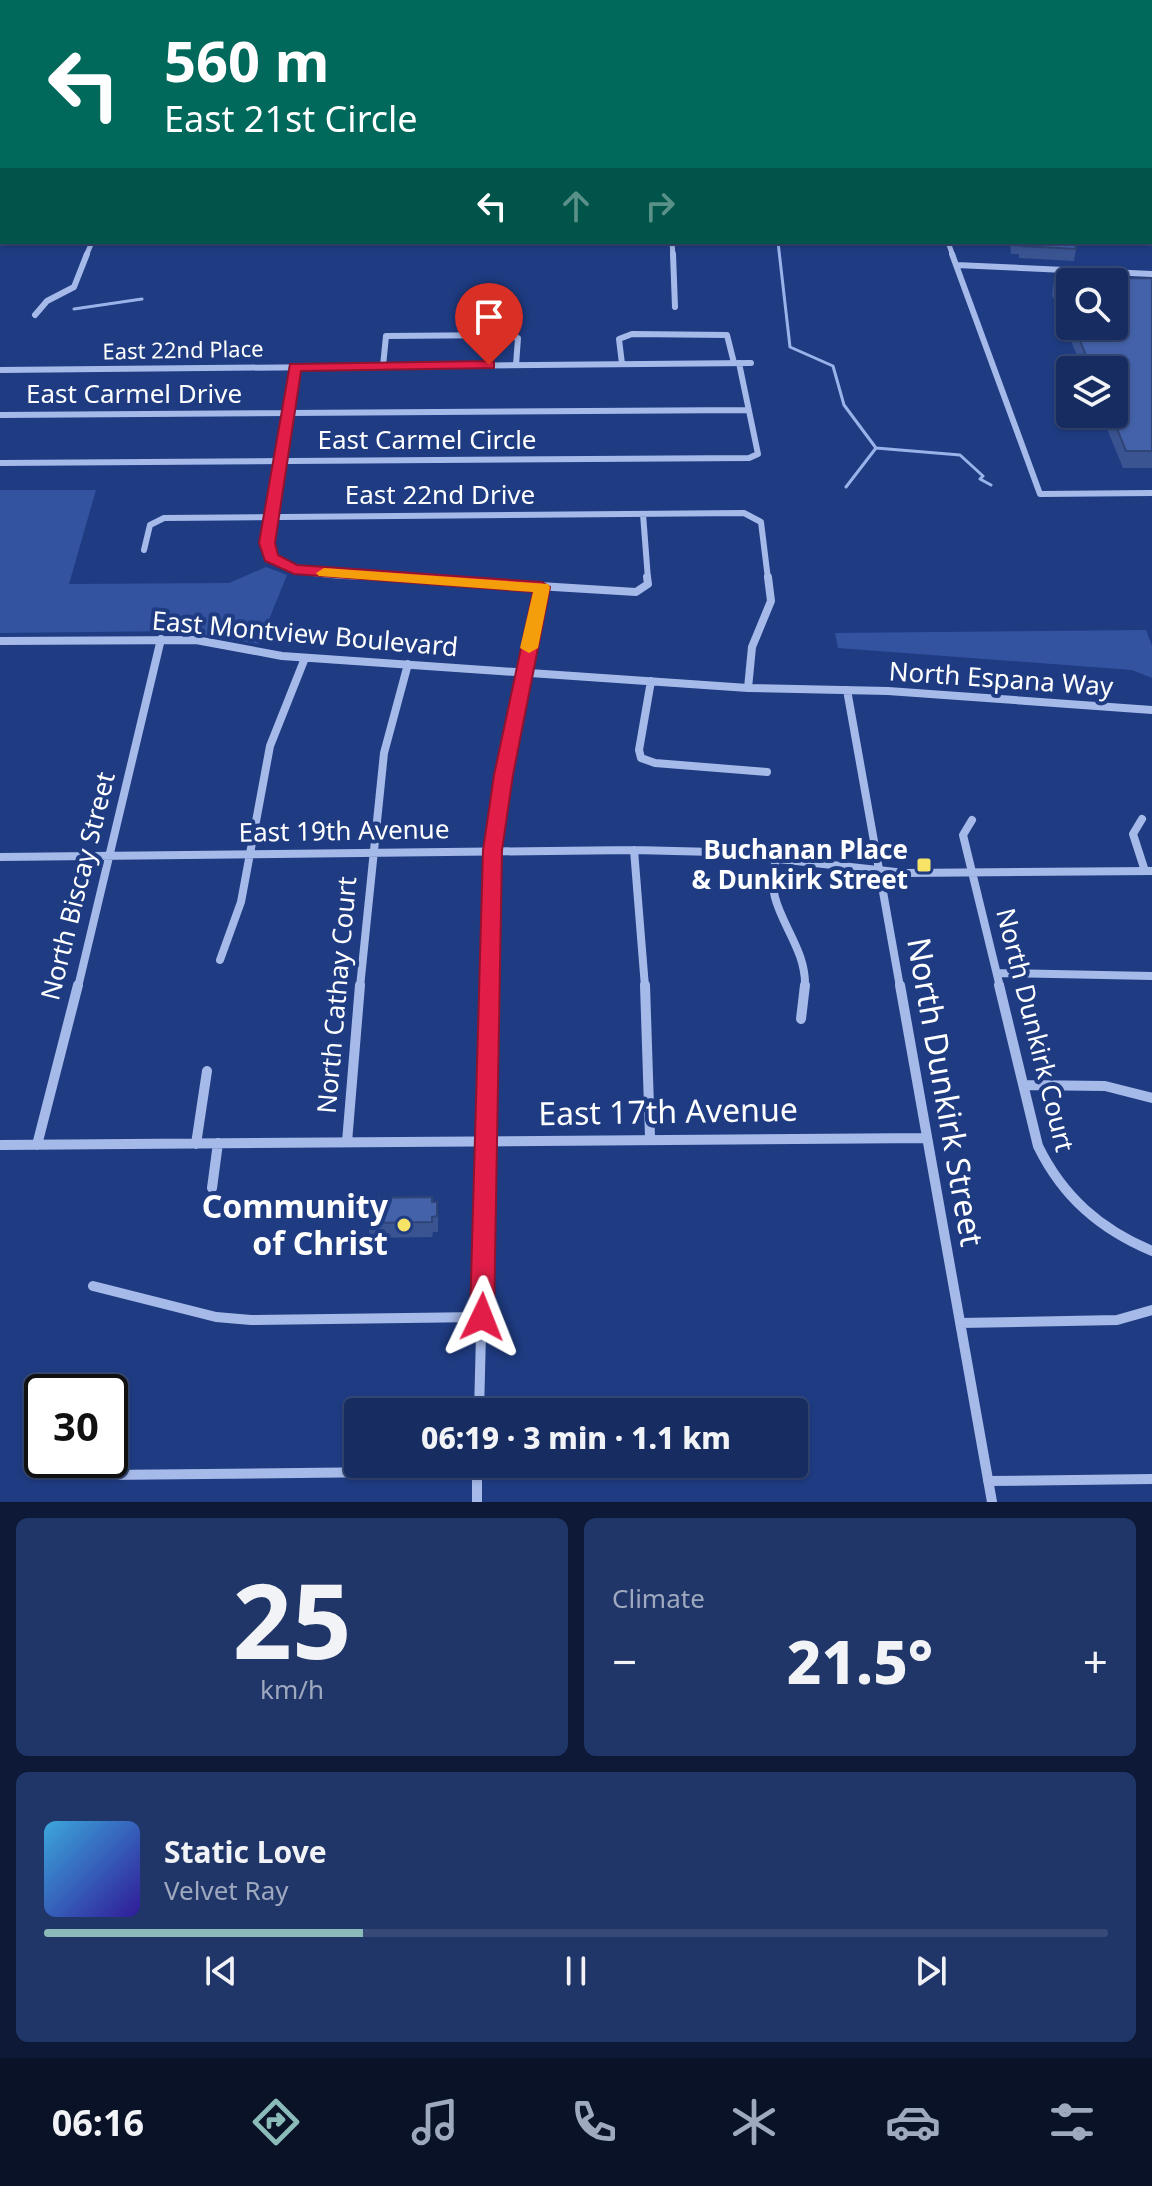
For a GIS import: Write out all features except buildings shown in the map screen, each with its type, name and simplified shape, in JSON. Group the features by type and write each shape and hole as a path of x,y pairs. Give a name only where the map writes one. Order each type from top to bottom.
{"street":[{"path":"35,315 47,301 74,287 91,244"},
{"path":"672,244 675,307"},
{"path":"949,244 1040,494 1152,493"},
{"path":"956,265 1152,274"},
{"path":"622,364 620,336 660,334 727,335 736,363"},
{"path":"383,366 386,336 508,335 518,338 516,365"},
{"name":"East Carmel Circle","path":"0,463 749,458 758,454 736,363"},
{"name":"East 22nd Place","path":"0,370 751,363"},
{"path":"295,367 268,552 276,563 286,568 631,592 643,590 648,584 643,514"},
{"name":"East Carmel Drive","path":"0,415 747,410"},
{"name":"East 22nd Drive","path":"144,550 150,525 158,519 744,513 758,518 762,525 771,601 752,647 748,688"},
{"path":"479,1398 493,850 542,587"},
{"name":"North Biscay Street","path":"37,1145 111,857 161,639"},
{"name":"East Montview Boulevard","path":"0,641 206,641 260,653 305,658 748,688 847,690"},
{"path":"220,960 241,902 270,746 305,658"},
{"name":"North Cathay Court","path":"347,1142 371,853 384,753 408,664"},
{"path":"651,681 639,750 641,758 655,763 767,772"},
{"name":"North Espana Way","path":"847,690 1152,710"},
{"name":"North Dunkirk Street","path":"847,690 992,1502"},
{"path":"1142,819 1133,834 1148,871"},
{"name":"North Dunkirk Court","path":"972,820 963,835 999,973 1038,1146 1061,1189 1094,1220 1152,1251"},
{"path":"634,850 646,995 650,1137"},
{"name":"East 19th Avenue","path":"0,857 634,850 714,852 880,871 1148,871"},
{"path":"776,860 769,881 771,899 798,947 804,966 801,1019"},
{"path":"999,973 1152,976"},
{"path":"196,1144 207,1071"},
{"path":"1025,1085 1093,1084 1118,1087 1152,1098"},
{"name":"East 17th Avenue","path":"0,1145 650,1137 926,1138"},
{"path":"212,1188 218,1143"},
{"path":"93,1286 216,1317 251,1320 482,1317"},
{"path":"960,1323 1117,1320 1152,1310"},
{"path":"128,1475 344,1470"},
{"path":"477,1478 477,1502"},
{"path":"988,1481 1152,1479"}],"shaded area":[{"path":"0,490 96,490 69,584 229,583 266,567 287,575 259,644 180,631 0,633"},
{"path":"1146,630 1152,646 1152,678 1132,670 838,648 835,633"}],"waterway":[{"path":"778,244 790,347 833,366 844,405 876,448"},
{"path":"74,309 142,299"},
{"path":"846,487 876,448"},
{"path":"876,448 960,455 983,476 980,479 991,485"}],"slow traffic":[{"path":"324,573 542,587 529,648"}],"place":[{"name":"Buchanan Place & Dunkirk Street","path":"924,865"},
{"name":"Community of Christ","path":"404,1225"}],"route":[{"path":"482,1317 493,850 503,775 542,587 286,568 271,558 267,543 295,367 489,365"}]}
